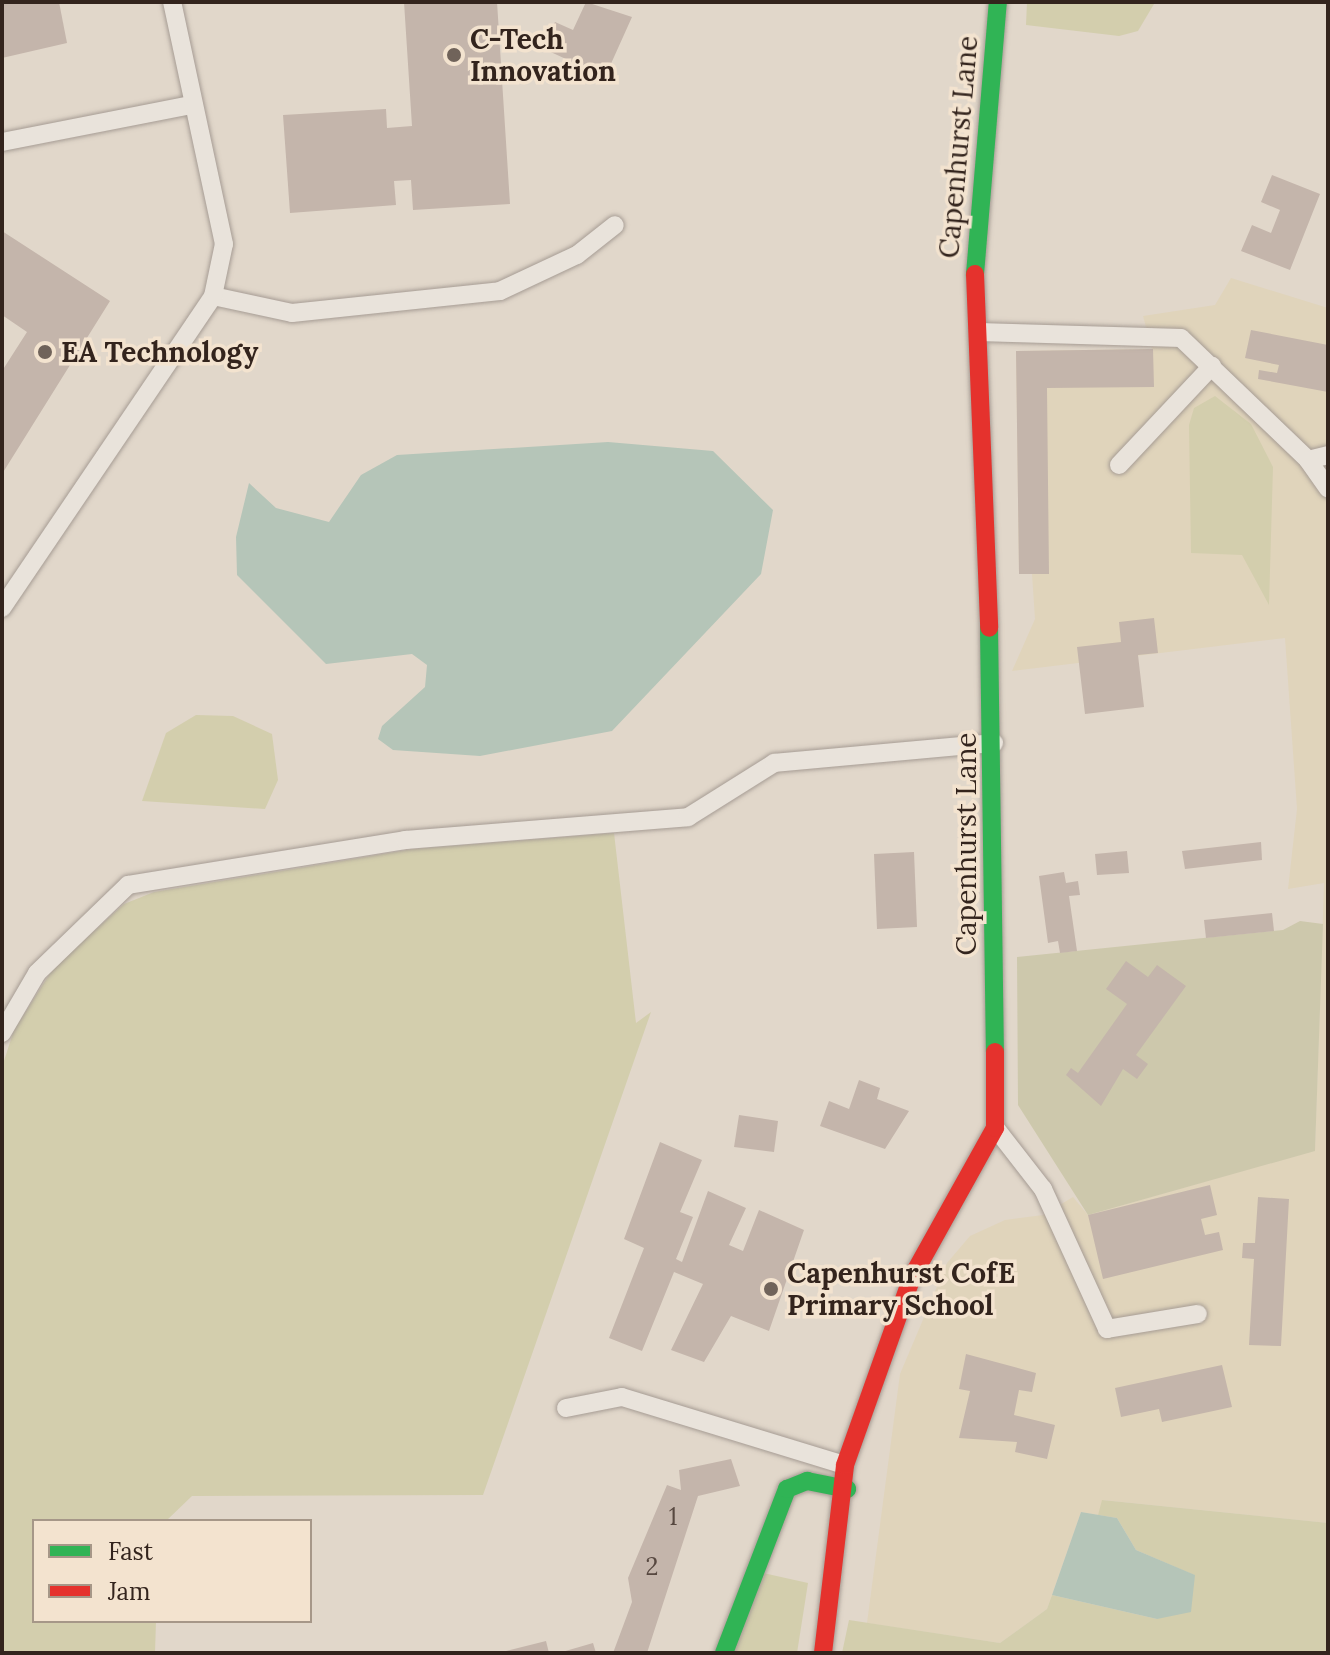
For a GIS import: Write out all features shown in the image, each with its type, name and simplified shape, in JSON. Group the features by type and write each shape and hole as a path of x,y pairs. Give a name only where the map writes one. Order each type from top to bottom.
{"street":[{"name":"Capenhurst Lane","path":"823,1653 847,1489 845,1465 912,1277 995,1128 994,743 974,244 998,2"},
{"path":"724,1653 787,1489 807,1481 847,1489"}],"lane":[{"path":"2,608 213,296 224,244 190,105 172,2"},
{"path":"2,142 190,105"},
{"path":"213,296 292,313 500,291 577,255 615,225"},
{"path":"979,332 1181,338 1308,460 1328,489"},
{"path":"1119,465 1212,366"},
{"path":"1308,460 1328,455"},
{"path":"2,1033 37,973 128,885 405,840 688,817 774,763 994,743"},
{"path":"995,1128 1043,1189 1107,1329 1198,1314"},
{"path":"566,1408 622,1397 845,1465"}],"shaded area":[{"path":"1027,2 1154,4 1138,31 1119,36 1026,25"},
{"path":"1231,278 1328,308 1328,1523 1103,1500 1098,1515 1081,1512 1047,1609 1000,1643 867,1623 900,1374 947,1263 970,1236 1005,1220 1043,1215 1073,1197 1088,1215 1315,1150 1324,883 1288,889 1297,809 1285,638 1012,671 1035,619 1032,574 1019,574 1016,351 1152,349 1143,316 1215,305"},
{"path":"1215,396 1251,424 1273,467 1269,605 1242,555 1191,553 1189,425 1194,408"},
{"path":"608,442 713,451 773,510 761,574 612,731 480,756 393,750 378,739 382,726 425,687 427,665 412,654 326,664 237,575 236,537 249,483 276,508 329,522 361,475 397,455"},
{"path":"196,715 233,716 272,734 278,780 265,809 142,801 166,733"},
{"path":"614,833 636,1023 651,1012 483,1495 192,1496 168,1519 32,1519 32,1623 156,1623 155,1653 2,1653 2,1067 14,1030 54,967 124,904 154,892 413,849"},
{"path":"1300,921 1323,924 1315,1151 1088,1215 1018,1105 1017,957 1283,930"},
{"path":"1102,1500 1328,1523 1328,1653 842,1653 849,1620 1000,1643 1047,1609 1052,1595 1157,1619 1194,1575 1136,1550 1117,1518 1098,1515"},
{"path":"1081,1512 1117,1518 1136,1550 1195,1575 1191,1612 1157,1619 1052,1595"},
{"path":"759,1572 808,1583 797,1653 728,1653"}],"building":[{"path":"2,2 59,2 67,43 2,58"},
{"name":"C-Tech Innovation","path":"404,2 497,2 510,204 413,210 411,180 394,181 396,205 290,213 283,115 386,109 387,128 412,126"},
{"path":"586,2 632,17 605,77 542,48 555,22 573,30"},
{"path":"1272,175 1320,194 1290,270 1241,251 1252,225 1271,233 1280,210 1261,202"},
{"name":"EA Technology","path":"2,231 110,301 2,474 2,371 27,332 2,315"},
{"path":"1251,330 1328,345 1328,392 1258,379 1259,370 1277,373 1279,365 1245,358"},
{"path":"1153,349 1154,387 1047,388 1049,574 1019,574 1016,351"},
{"path":"1154,618 1158,653 1138,655 1144,707 1085,714 1077,647 1121,642 1119,622"},
{"path":"1261,842 1262,860 1185,869 1182,851"},
{"path":"1127,851 1129,873 1097,875 1095,854"},
{"path":"914,852 917,927 877,929 874,854"},
{"path":"1064,872 1066,883 1078,881 1080,895 1069,896 1077,951 1060,953 1058,941 1048,943 1039,876"},
{"path":"1272,913 1274,931 1206,938 1204,920"},
{"path":"1126,961 1148,977 1157,965 1186,986 1136,1055 1148,1064 1137,1079 1123,1069 1101,1106 1066,1075 1071,1068 1078,1073 1127,1004 1106,989"},
{"path":"859,1080 880,1088 877,1099 909,1111 885,1149 820,1126 829,1101 849,1109"},
{"path":"739,1115 778,1121 774,1152 734,1147"},
{"path":"660,1142 702,1160 680,1212 693,1217 676,1259 682,1262 708,1191 746,1208 729,1245 743,1251 759,1210 804,1230 769,1331 731,1316 704,1362 671,1350 703,1284 674,1272 642,1351 609,1338 644,1248 624,1239"},
{"path":"1210,1185 1217,1215 1201,1219 1205,1235 1219,1232 1223,1250 1103,1279 1088,1215"},
{"path":"1258,1197 1289,1199 1281,1346 1249,1345 1254,1259 1242,1258 1243,1243 1255,1243"},
{"path":"966,1354 1036,1373 1032,1392 1019,1390 1014,1415 1055,1425 1047,1459 1015,1452 1017,1442 959,1438 970,1391 959,1389"},
{"path":"1222,1365 1232,1407 1162,1422 1159,1409 1121,1417 1115,1388"},
{"path":"731,1459 740,1486 698,1496 647,1653 613,1653 632,1602 628,1578 667,1485 681,1490 679,1470"},
{"path":"546,1641 549,1653 502,1653 502,1652"},
{"path":"593,1643 596,1653 562,1653 562,1652"}],"traffic: fast":[{"path":"975,274 998,2"},
{"path":"989,628 995,1052"},
{"path":"724,1653 787,1489 807,1481 847,1489"}],"traffic: jam":[{"path":"975,274 989,628"},
{"path":"823,1653 845,1465 912,1277 995,1128 995,1052"}],"place":[{"name":"C-Tech Innovation","path":"454,55"},
{"name":"EA Technology","path":"45,352"},
{"name":"Capenhurst CofE Primary School","path":"771,1289"}]}
